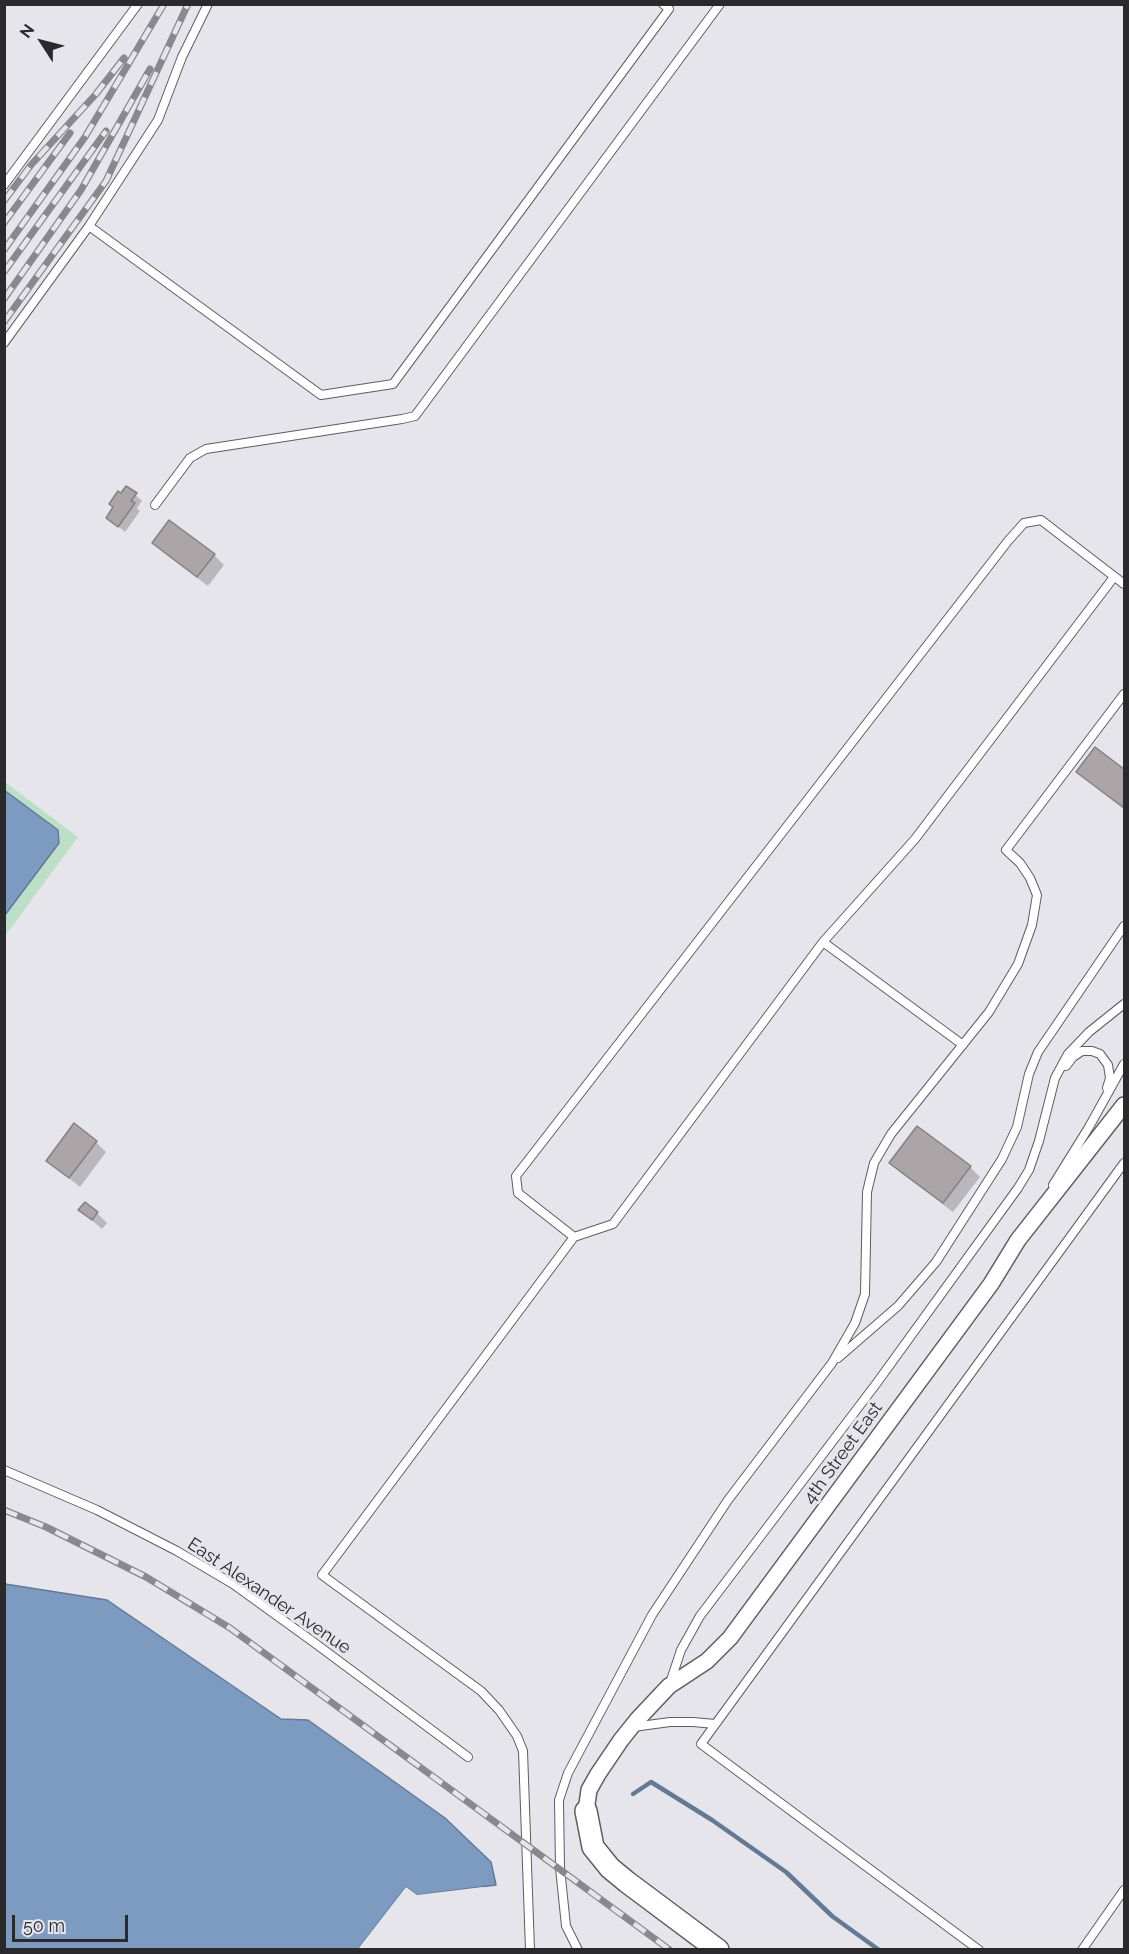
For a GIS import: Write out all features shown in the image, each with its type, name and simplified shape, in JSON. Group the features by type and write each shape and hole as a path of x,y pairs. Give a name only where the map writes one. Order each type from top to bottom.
{"street":[{"name":"4th Street East","path":"586,1811 589,1790 631,1727 669,1686 707,1661 730,1638 992,1284 1018,1240 1125,1105"},
{"path":"586,1811 593,1847 610,1868 718,1950"}],"lane":[{"path":"4,185 138,4"},
{"path":"4,343 89,226 158,120 182,57 208,4"},
{"path":"89,226 321,395 393,384 669,9 663,4"},
{"path":"155,506 190,458 206,449 415,416 720,4"},
{"path":"574,1237 518,1193 516,1176 1008,541 1024,523 1041,520 1125,584"},
{"path":"530,1950 523,1752 517,1736 500,1710 481,1691 322,1575 574,1237 613,1224 822,942 915,839 1114,577"},
{"path":"578,1950 566,1926 560,1868 559,1800 568,1773 652,1615 728,1500 832,1363 855,1323 865,1294 867,1192 874,1163 891,1134 990,1012 1017,964 1032,925 1037,895 1025,870 1006,850 1125,694"},
{"path":"832,1363 898,1306 936,1263 1002,1159 1017,1127 1029,1074 1038,1052 1125,926"},
{"path":"822,942 963,1046"},
{"path":"669,1686 681,1650 700,1616 876,1384 1018,1188 1029,1170 1055,1078 1068,1054 1089,1032 1125,1004"},
{"path":"1055,1078 1073,1057 1082,1051 1100,1054 1108,1065 1110,1078 1104,1101"},
{"path":"1018,1240 1125,1064"},
{"path":"979,1950 701,1744 1125,1162"},
{"name":"East Alexander Avenue","path":"4,1470 97,1510 157,1540 232,1584 468,1757"},
{"path":"631,1727 670,1722 715,1724"},
{"path":"1082,1950 1125,1890"}],"green space":[{"path":"5,782 78,837 5,936"}],"water":[{"path":"4,790 58,830 59,843 5,915"},
{"path":"5,1584 107,1600 281,1719 308,1720 445,1818 491,1862 496,1885 417,1895 406,1887 358,1949 5,1950"}],"pier":[{"path":"406,1887 417,1895 483,1887 486,1890 417,1898 406,1891 362,1950 358,1949"}],"building":[{"path":"126,486 137,493 131,501 135,503 118,527 106,518 113,507 109,504 118,491 121,493"},
{"path":"169,520 215,554 197,577 152,543"},
{"path":"1095,747 1124,769 1124,808 1076,772"},
{"path":"74,1123 97,1141 69,1178 46,1161"},
{"path":"917,1126 971,1166 943,1203 889,1163"},
{"path":"85,1202 98,1212 92,1220 78,1210"}],"waterway":[{"path":"633,1794 651,1782 712,1820 786,1872 832,1916 879,1950"}],"railway":[{"path":"4,250 85,137 164,4"},
{"path":"4,322 106,181 188,4"},
{"path":"4,201 31,165 96,94 124,58"},
{"path":"4,299 81,190 150,69"},
{"path":"4,272 106,131"},
{"path":"4,223 70,133"},
{"path":"4,1510 46,1527 146,1577 230,1628 670,1950"}]}
